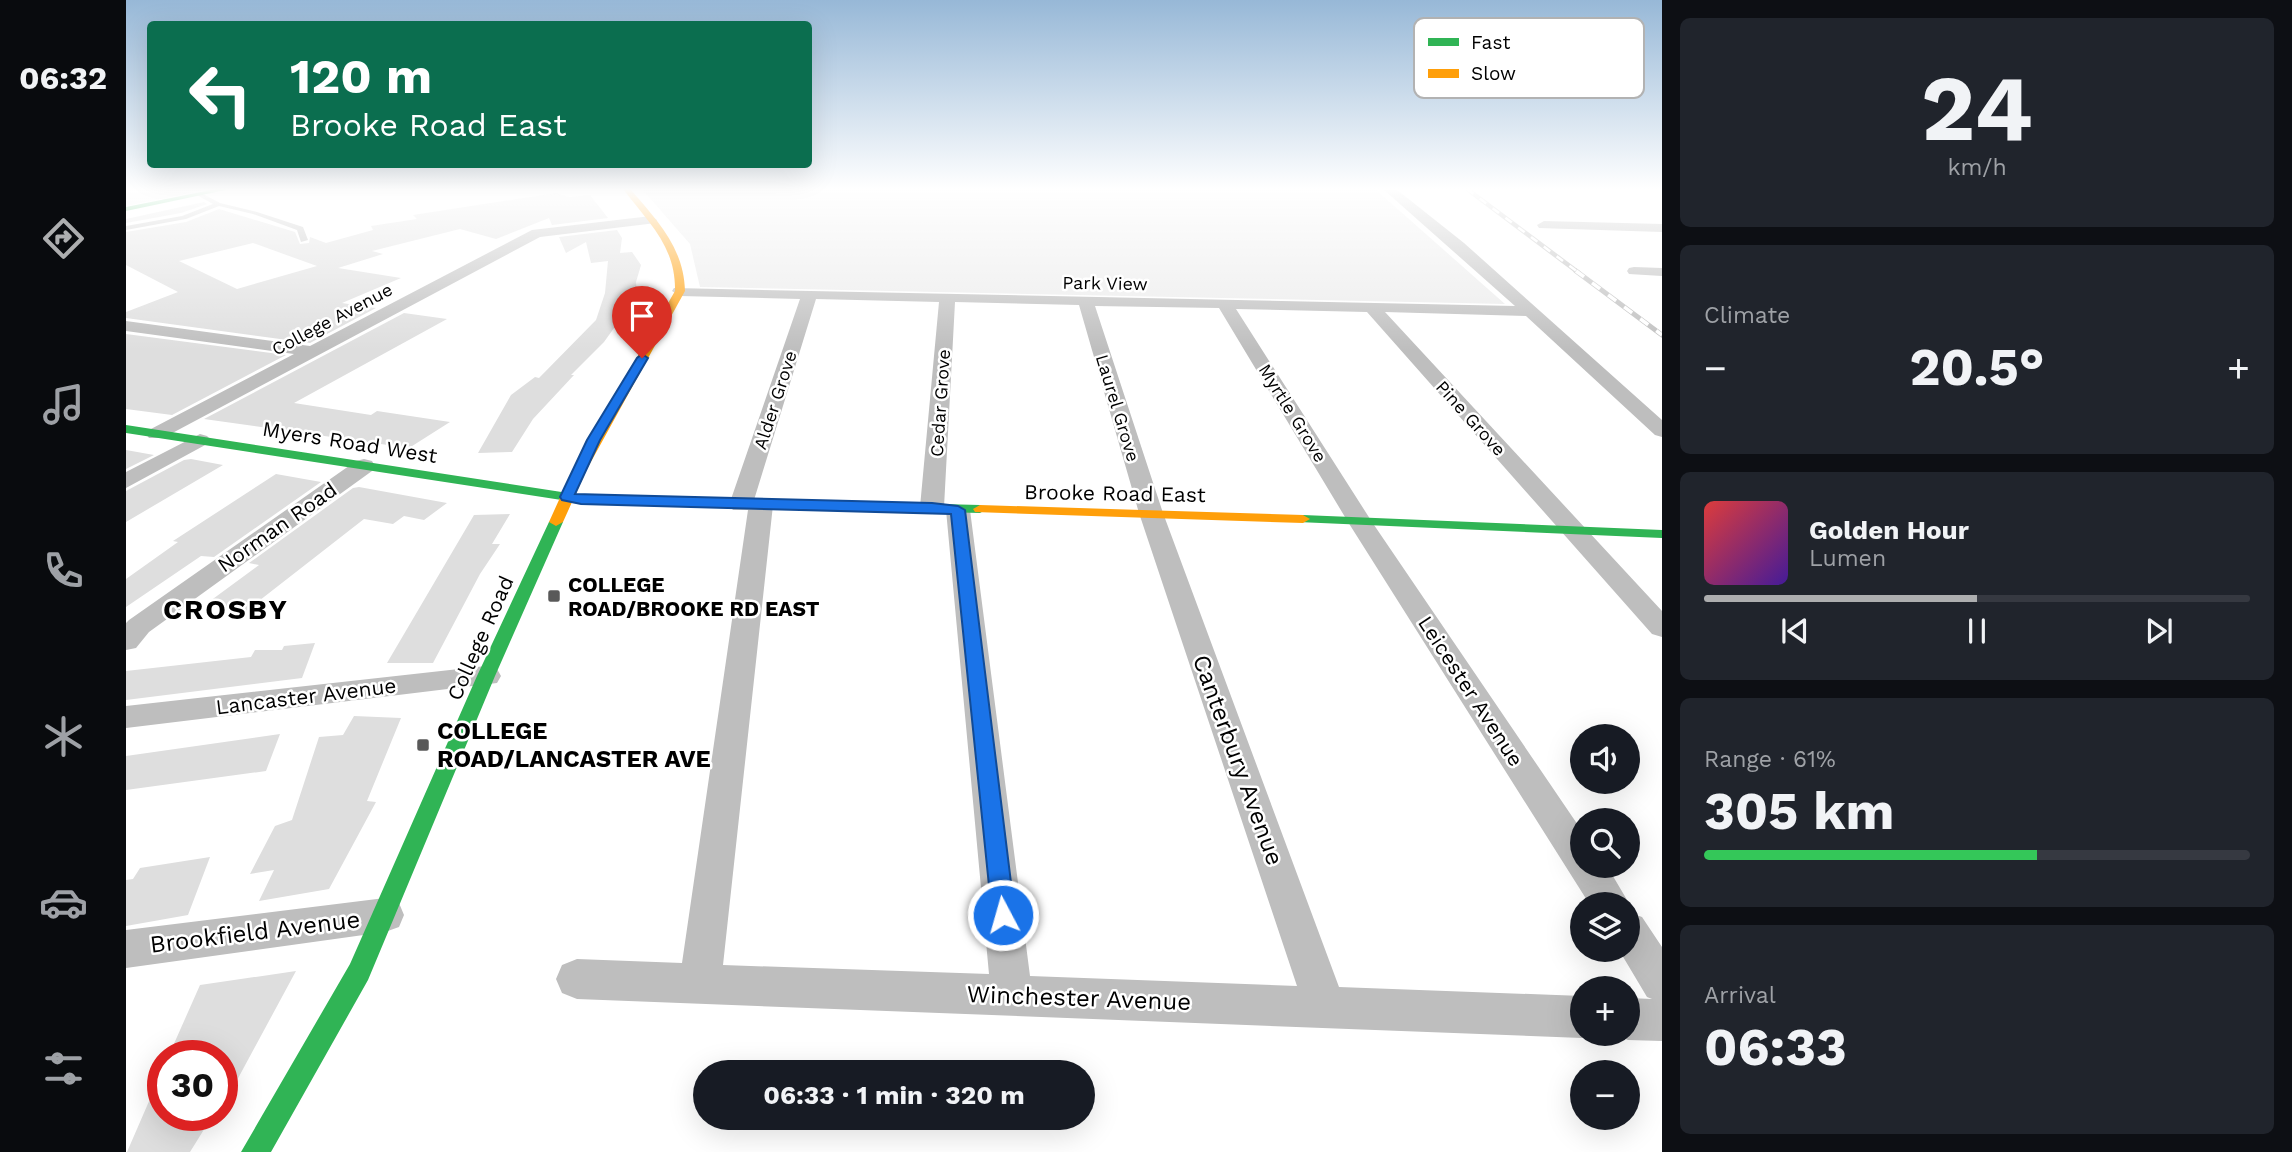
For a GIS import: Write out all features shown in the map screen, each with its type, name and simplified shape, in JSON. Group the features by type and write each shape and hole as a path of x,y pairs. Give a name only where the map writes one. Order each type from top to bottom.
{"main road":[{"path":"668,243 678,255 682,281 680,291"},
{"name":"College Road","path":"255,1152 359,972 486,676 567,497 594,440 680,291"},
{"name":"Myers Road West","path":"126,429 567,497"},
{"name":"Brooke Road East","path":"567,497 751,505 1150,513 1662,534"}],"street":[{"name":"College Avenue","path":"156,434 518,243"},
{"path":"1455,243 1662,431"},
{"path":"1634,271 1662,272"},
{"name":"Park View","path":"680,291 1531,311"},
{"name":"Alder Grove","path":"700,984 751,505 809,295"},
{"name":"Cedar Grove","path":"947,299 945,509 1013,995"},
{"name":"Laurel Grove","path":"1086,302 1150,513"},
{"name":"Myrtle Grove","path":"1225,305 1360,522"},
{"name":"Pine Grove","path":"1371,307 1662,628"},
{"path":"126,326 311,351"},
{"path":"126,481 200,440"},
{"name":"Norman Road","path":"126,641 139,626 364,466"},
{"name":"Canterbury Avenue","path":"1150,513 1326,1008"},
{"name":"Leicester Avenue","path":"1360,522 1570,843"},
{"name":"Lancaster Avenue","path":"126,717 486,676"},
{"name":"Brookfield Avenue","path":"126,949 385,915"},
{"path":"1640,949 1662,983"},
{"name":"Winchester Avenue","path":"577,979 1570,1017"},
{"path":"1640,1019 1662,1020"}],"shaded area":[{"path":"1436,243 1505,304 700,287 690,244"}],"building":[{"path":"126,243 405,243 372,251 383,254 338,268 401,278 342,303 376,308 310,343 126,318 126,312 178,292 126,265","holes":["253,243 317,266 237,289 179,261"]},
{"path":"562,243 585,243 566,253"},
{"path":"586,243 621,243 620,253 632,252 641,265 636,282 637,296 604,342 533,419 512,452 478,453 511,395 535,377 539,378 596,320 605,293 608,261 591,263"},
{"path":"404,313 447,319 294,403 371,415 377,411 450,422 409,448 204,419"},
{"path":"126,334 286,355 172,415 126,409"},
{"path":"126,450 154,455 126,469"},
{"path":"184,460 223,465 126,522 126,491"},
{"path":"276,474 321,482 214,557 201,556 126,607 126,579 178,542 173,541"},
{"path":"353,488 447,503 424,520 404,516 393,524 364,519 246,611 206,604 259,565 249,563"},
{"path":"510,514 492,544 500,544 480,574 433,663 387,663 474,515"},
{"path":"315,643 302,678 126,700 126,671 251,657 255,650 282,650 284,646"},
{"path":"354,716 401,718 367,801 376,802 329,889 259,901 274,870 250,874 275,826 292,820 319,737 343,735"},
{"path":"280,734 266,771 126,790 126,756"},
{"path":"210,857 188,915 126,926 126,880 133,879 140,868"},
{"path":"296,971 238,1078 238,1040 176,1040 200,985"},
{"path":"147,1106 147,1131 203,1131 190,1152 127,1152"}],"railway":[{"path":"1539,243 1579,273"},
{"path":"1576,271 1662,335"}],"traffic: fast":[{"path":"126,429 581,499 980,509"},
{"path":"1303,519 1662,534"},
{"path":"255,1152 359,972 486,676 556,522"}],"traffic: slow":[{"path":"556,522 580,469 680,291 677,261 669,243"},
{"path":"980,509 1303,519"}],"place":[{"name":"COLLEGE ROAD/BROOKE RD EAST","path":"554,596"},
{"name":"COLLEGE ROAD/LANCASTER AVE","path":"423,745"}],"district":[{"name":"CROSBY","path":"226,609"}],"route":[{"path":"642,358 594,440 567,497 761,505 932,507 958,510 1003,915"}]}
